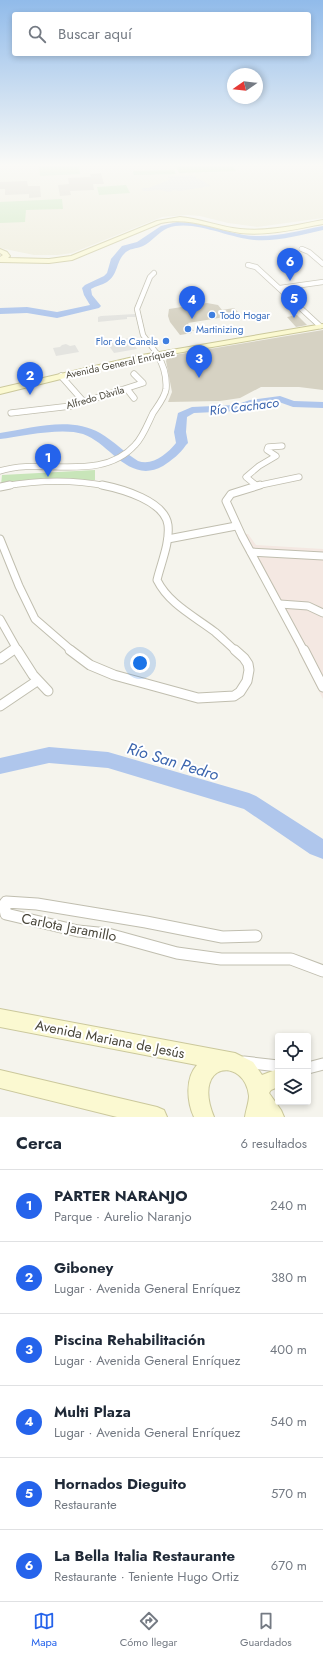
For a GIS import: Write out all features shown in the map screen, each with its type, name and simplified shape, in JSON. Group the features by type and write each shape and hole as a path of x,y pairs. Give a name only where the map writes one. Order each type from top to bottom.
{"street":[{"path":"3,252 43,258 67,255 155,220 164,218"},
{"path":"197,218 228,226 254,228 274,227 323,219"},
{"path":"0,260 49,261 72,258 159,222 172,219 194,220 228,229 261,232 323,222"},
{"path":"301,249 308,252 323,264"},
{"path":"0,260 7,256 3,252"},
{"path":"248,265 256,267 320,324"},
{"path":"0,471 16,468 91,466 118,458 130,451 136,445 166,390 163,365 143,335 139,325 137,310 150,277 154,273"},
{"path":"280,288 323,282"},
{"name":"Avenida General Enríquez","path":"12,388 32,379 57,371 155,352 320,324"},
{"name":"Avenida General Enríquez","path":"0,391 140,355"},
{"name":"Alfredo Dàvila","path":"11,413 71,406 143,383 134,374"},
{"path":"61,376 84,402"},
{"path":"127,389 134,398"},
{"path":"257,486 246,477 259,466 276,456 267,450 268,447 282,446"},
{"path":"299,477 257,486 231,494 226,501 236,526 280,604 323,687"},
{"path":"0,487 45,481 67,480 89,483 125,492 154,504 166,517 168,539 157,580 162,590 170,600 216,632 244,658 248,664 249,670 247,681 240,692 234,696 198,698 114,675 90,665 65,646 35,619 19,586 0,539"},
{"path":"168,539 236,526"},
{"path":"251,552 323,556"},
{"path":"280,604 307,606 315,608 323,613"},
{"path":"0,619 15,649 37,681 48,691"},
{"path":"0,659 15,649"},
{"path":"0,706 37,681"},
{"name":"Carlota Jaramillo","path":"256,936 222,937 146,922 37,904 10,901 6,902 4,905 6,914 78,931 108,934 177,953 220,959 291,959 305,962 323,971"},
{"name":"Avenida Mariana de Jesús","path":"0,1018 227,1061"},
{"path":"204,1117 198,1100 198,1086 202,1074 210,1065 227,1061 275,1066"},
{"path":"227,1061 245,1067 253,1077 258,1092 274,1117"},
{"path":"0,1079 157,1117"},
{"path":"255,1117 258,1107 258,1092 265,1083 275,1079"}],"shaded area":[{"path":"0,218 159,218 72,253 58,255 34,255 0,248"},
{"path":"209,218 322,218 257,227 228,223"},
{"path":"135,314 136,317 127,317 127,319 98,322 98,317 101,316"},
{"path":"129,338 137,349 114,353 107,343"},
{"path":"66,344 70,346 75,345 79,352 56,356 53,348"},
{"path":"238,534 248,534 256,545 323,549 323,699"}],"green space":[{"path":"0,218 25,218 25,222 0,223"},
{"path":"95,470 95,480 1,485 2,475"}],"building":[{"path":"207,303 218,305 222,310 234,308 239,313 236,314 237,315 188,323 194,331 190,331 192,333 180,335 170,322 168,316 169,309"},
{"path":"297,315 307,325 296,327 287,317"},
{"path":"323,330 323,390 299,387 261,387 240,398 220,401 168,402 172,392 166,361 168,356"}],"waterway":[{"path":"0,311 27,310 57,315 96,306 88,295 86,288 107,278 111,273 115,259 124,249 140,244 160,229 167,226 188,224 254,238 280,237 323,228"},
{"name":"Río Cachaco","path":"0,436 44,430 67,428 77,429 86,431 96,436 124,458 143,467 153,466 164,460 176,450 182,443 180,432 182,415 192,410 236,408 250,403 280,399 293,404 323,405"},
{"name":"Río San Pedro","path":"0,766 49,755 108,760 249,802 317,847 323,849"}],"place":[{"name":"La Bella Italia Restaurante","path":"290,281"},
{"name":"Todo Hogar","path":"212,315"},
{"name":"Hornados Dieguito","path":"294,318"},
{"name":"Multi Plaza","path":"192,319"},
{"name":"Martinizing","path":"188,329"},
{"name":"Flor de Canela","path":"166,341"},
{"name":"Piscina Rehabilitación","path":"199,378"},
{"name":"Giboney","path":"30,395"},
{"name":"PARTER NARANJO","path":"48,477"}]}
